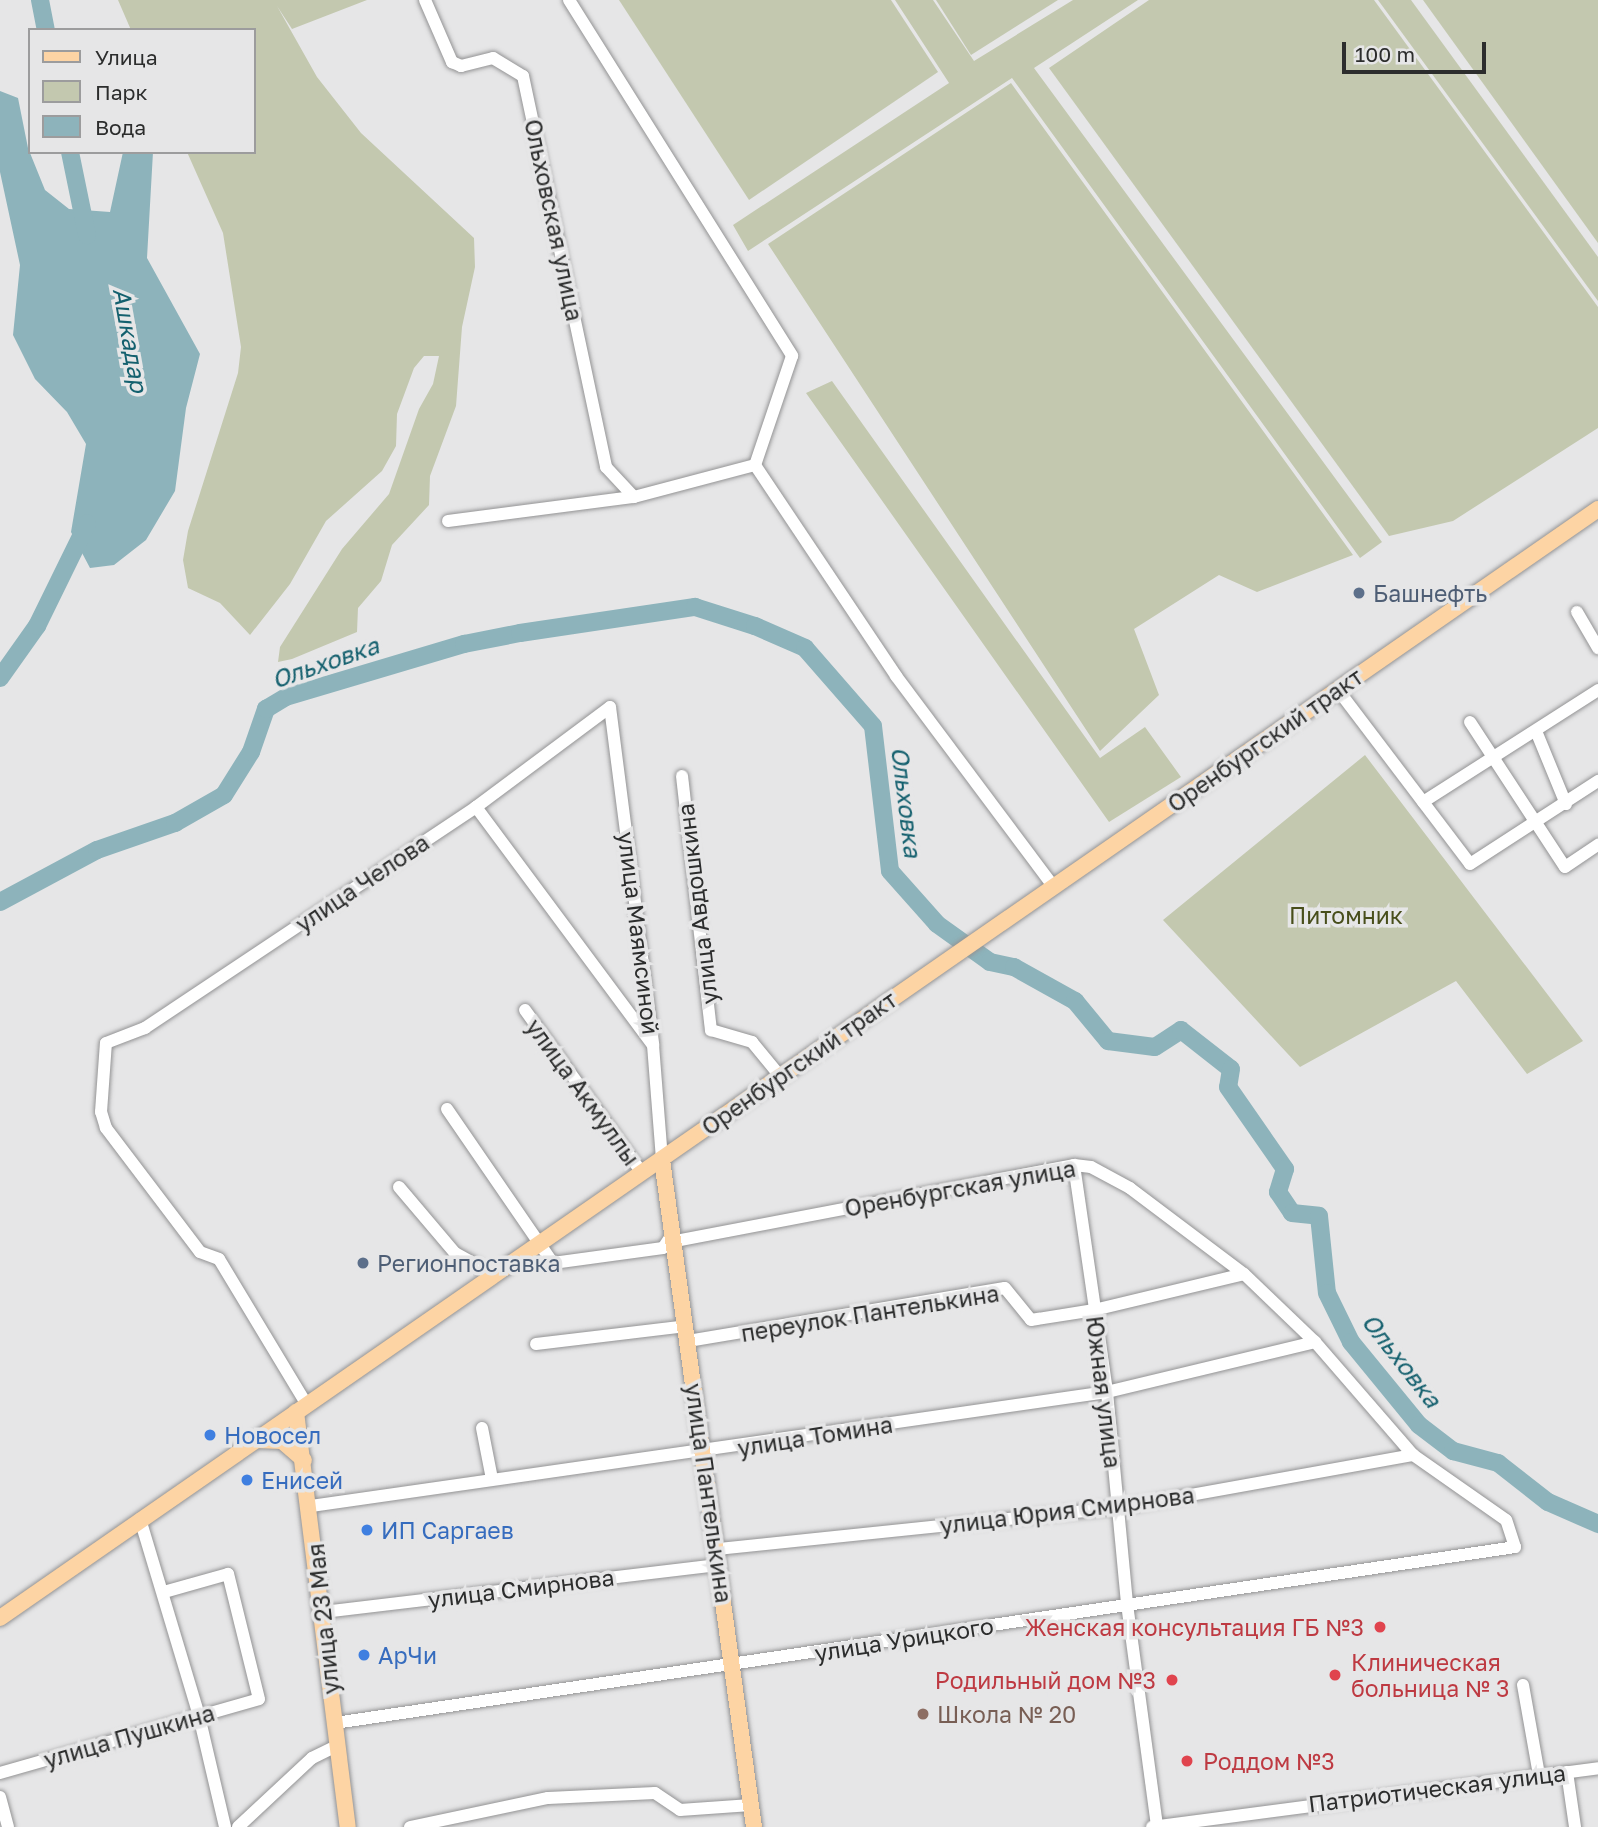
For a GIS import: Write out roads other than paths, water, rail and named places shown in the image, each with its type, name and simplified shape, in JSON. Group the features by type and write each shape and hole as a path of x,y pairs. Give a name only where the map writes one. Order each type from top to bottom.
{"main road":[{"name":"Оренбургский тракт","path":"0,1618 1598,509"},
{"name":"улица Пантелькина","path":"662,1160 705,1453 754,1827"},
{"name":"улица 23 Мая","path":"302,1409 304,1460 348,1827"},
{"path":"256,1440 282,1441 304,1460"}],"street":[{"name":"Ольховская улица","path":"425,0 452,62 461,66 493,58 523,76 606,467 634,497"},
{"path":"569,0 792,356 755,465"},
{"path":"448,521 634,497 755,465"},
{"path":"755,465 896,676 1053,886"},
{"path":"1577,612 1598,648"},
{"path":"1338,690 1470,864 1537,824 1598,781"},
{"path":"1423,802 1598,691"},
{"name":"улица Челова","path":"302,1409 219,1259 200,1252 106,1128 101,1112 106,1043 145,1028 476,807 610,707"},
{"name":"улица Маямсиной","path":"610,707 653,1045 662,1160"},
{"path":"1470,722 1565,867 1598,845"},
{"path":"1536,731 1566,804"},
{"name":"улица Авдошкина","path":"682,776 711,1030 752,1042 780,1076"},
{"path":"476,807 653,1045"},
{"name":"улица Акмуллы","path":"524,1010 642,1174"},
{"path":"447,1109 541,1241"},
{"name":"Оренбургская улица","path":"541,1241 553,1263 663,1248 673,1237 1074,1165 1115,1177 1244,1274 1315,1342 1413,1455 1506,1520 1515,1547"},
{"name":"Южная улица","path":"1074,1165 1107,1392 1127,1604 1155,1827"},
{"path":"399,1187 455,1253 494,1274"},
{"name":"переулок Пантелькина","path":"536,1344 687,1334 1006,1288 1031,1320 1094,1310 1244,1274"},
{"name":"улица Томина","path":"311,1506 492,1479 705,1453 1107,1392 1315,1342"},
{"path":"482,1428 492,1479"},
{"name":"улица Юрия Смирнова","path":"719,1557 1118,1508 1413,1455"},
{"path":"140,1519 199,1716 225,1827"},
{"name":"улица Урицкого","path":"335,1723 1515,1547"},
{"name":"улица Смирнова","path":"323,1612 719,1557"},
{"name":"улица Пушкина","path":"0,1773 259,1699 228,1574 164,1592"},
{"path":"1523,1685 1539,1775"},
{"path":"238,1827 312,1758 337,1746"},
{"name":"Патриотическая улица","path":"1155,1827 1598,1768"},
{"path":"1567,1772 1575,1827"},
{"path":"410,1827 548,1798 655,1793 680,1810 751,1805"},
{"path":"0,1797 8,1827"}],"water":[{"path":"0,91 18,98 28,154 30,154 45,190 69,209 110,212 123,154 153,154 147,258 200,354 186,408 175,491 146,540 114,565 90,568 71,532 86,444 67,412 35,379 13,335 20,265 0,172"}],"waterway":[{"name":"Ашкадар","path":"40,0 46,28"},
{"name":"Ашкадар","path":"70,154 87,235"},
{"name":"Ашкадар","path":"0,678 37,626 87,524"},
{"name":"Ольховка","path":"0,902 97,850 175,823 224,795 251,752 266,709 286,697 464,644 520,633 695,607 755,626 805,648 873,726 890,871 937,924 990,962 1014,967 1075,1001 1108,1041 1155,1047 1181,1030 1231,1069 1228,1087 1285,1169 1278,1192 1292,1213 1319,1216 1327,1293 1351,1342 1419,1425 1453,1451 1498,1463 1548,1502 1598,1524"}],"place":[{"name":"Башнефть","path":"1359,593"},
{"name":"Регионпоставка","path":"363,1263"},
{"name":"Новосел","path":"210,1435"},
{"name":"Енисей","path":"247,1480"},
{"name":"ИП Саргаев","path":"367,1530"},
{"name":"Женская консультация ГБ №3","path":"1380,1627"},
{"name":"АрЧи","path":"364,1655"},
{"name":"Клиническая больница № 3","path":"1335,1675"},
{"name":"Родильный дом №3","path":"1172,1680"},
{"name":"Школа № 20","path":"923,1714"},
{"name":"Роддом №3","path":"1187,1761"}],"park label":[{"name":"Питомник","path":"1346,915"}]}
